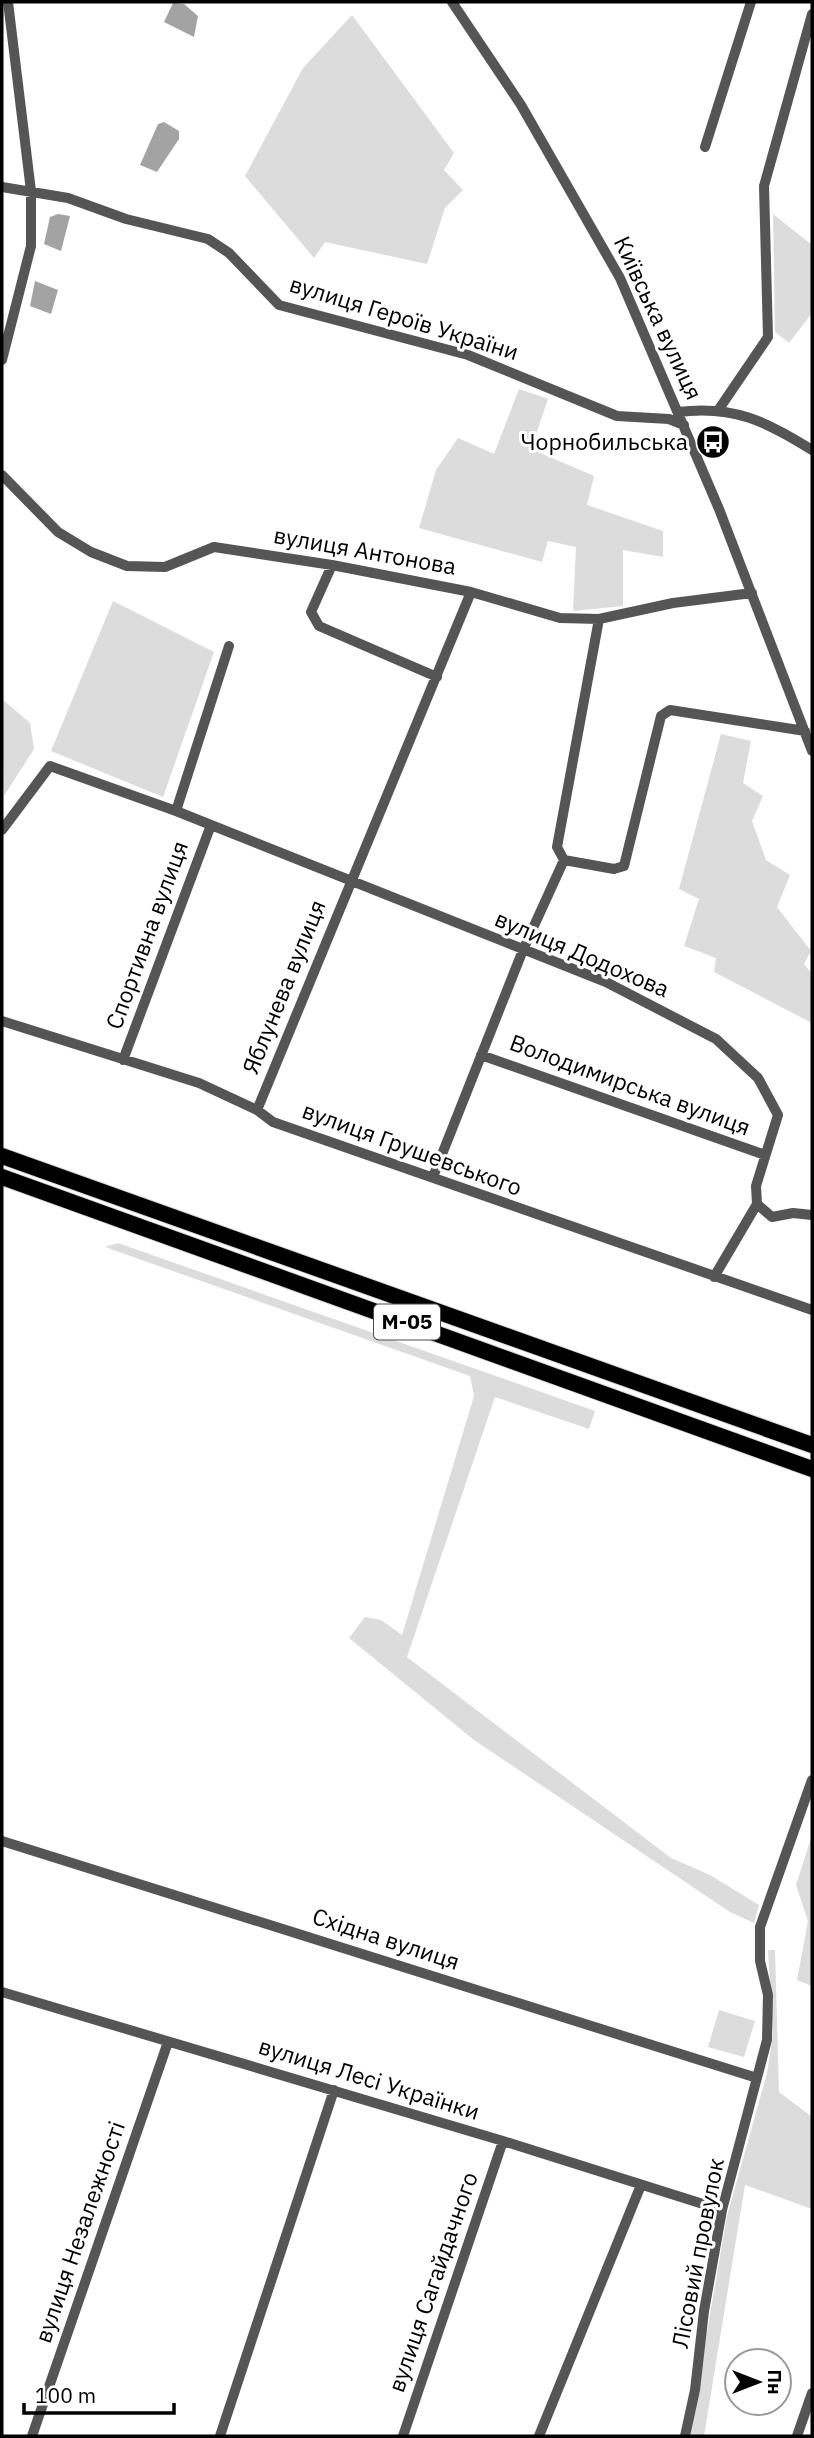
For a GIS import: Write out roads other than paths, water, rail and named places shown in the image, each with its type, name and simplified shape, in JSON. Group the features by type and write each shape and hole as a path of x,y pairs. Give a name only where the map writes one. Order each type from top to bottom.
{"highway":[{"name":"М-05","path":"2,1156 812,1445"},
{"name":"М-05","path":"2,1177 812,1469"}],"street":[{"path":"2,360 31,246 31,191 8,2"},
{"name":"Київська вулиця","path":"453,2 520,105 589,220 620,278 684,425 812,751"},
{"path":"705,147 751,2"},
{"path":"719,409 768,337 764,186 812,14"},
{"name":"вулиця Героїв України","path":"2,187 68,198 126,219 208,239 229,253 279,305 468,355 617,416 669,419 684,425"},
{"path":"678,412 719,409 739,412 808,447 812,435"},
{"name":"вулиця Антонова","path":"2,475 58,532 91,552 127,566 164,567 214,547 332,565 471,592 560,618 599,619 673,603 751,593"},
{"path":"332,565 311,612 319,626 437,677"},
{"path":"350,880 471,592"},
{"path":"599,619 557,847 565,860 614,869 624,866 661,716 670,710 805,732"},
{"path":"176,811 229,646"},
{"name":"вулиця Додохова","path":"2,830 50,766 176,811 606,982 716,1039 758,1078 772,1099 778,1115 755,1186 757,1204"},
{"name":"Спортивна вулиця","path":"123,1060 211,825"},
{"path":"433,1177 523,950 565,860"},
{"name":"Яблунева вулиця","path":"257,1110 350,880"},
{"name":"вулиця Грушевського","path":"2,1021 199,1083 257,1110 273,1122 812,1310"},
{"name":"Володимирська вулиця","path":"481,1055 765,1155"},
{"path":"714,1278 757,1204 772,1217 793,1213 812,1215"},
{"name":"Лісовий провулок","path":"685,2436 695,2390 704,2311 722,2210 767,2040 768,1995 760,1961 760,1927 812,1780"},
{"name":"Східна вулиця","path":"2,1842 757,2078"},
{"name":"вулиця Лесі Українки","path":"2,1992 503,2141 722,2210"},
{"name":"вулиця Незалежності","path":"32,2436 168,2042"},
{"path":"220,2436 334,2090"},
{"name":"вулиця Сагайдачного","path":"402,2436 503,2141"},
{"path":"539,2436 641,2185"},
{"path":"797,2436 812,2393"}],"place":[{"name":"Чорнобильська","path":"713,442"}]}
